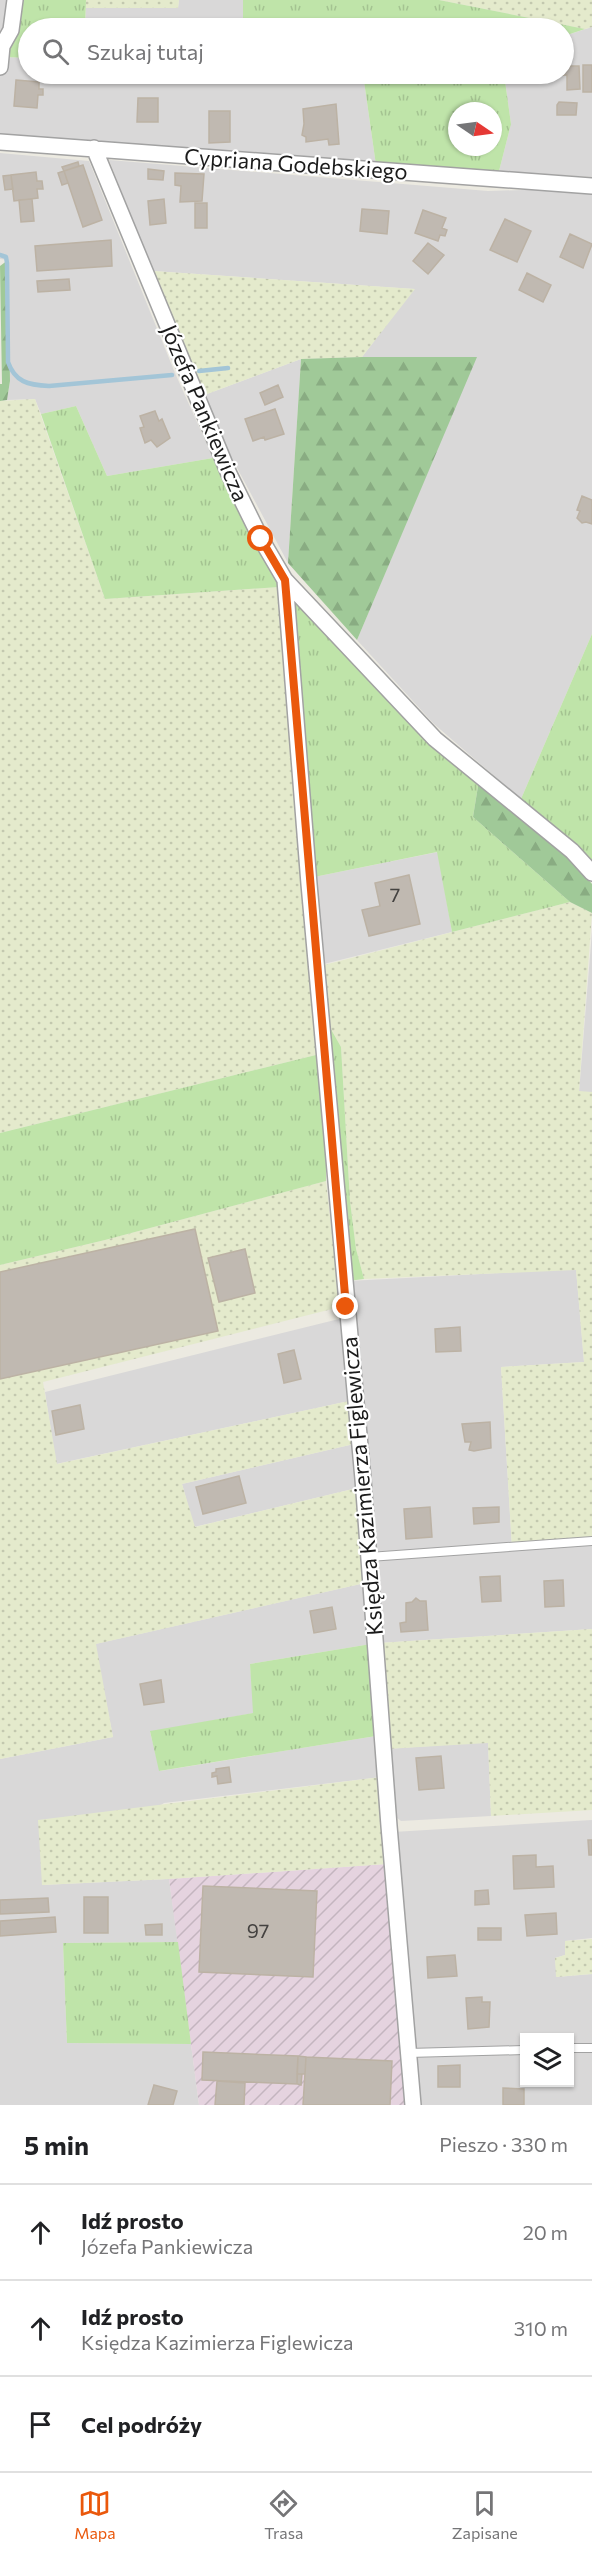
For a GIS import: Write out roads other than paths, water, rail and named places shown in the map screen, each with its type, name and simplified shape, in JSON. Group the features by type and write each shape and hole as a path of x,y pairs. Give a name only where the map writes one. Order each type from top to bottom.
{"street":[{"path":"0,67 2,46 10,30 15,0"},
{"name":"Cypriana Godebskiego","path":"0,142 592,186"},
{"name":"Józefa Pankiewicza","path":"94,148 229,474 261,539 285,580 435,739 572,850 592,873"},
{"name":"Księdza Kazimierza Figlewicza","path":"285,580 309,884 369,1557 413,2105"}],"lane":[{"path":"369,1557 592,1541"},
{"path":"574,2048 592,2048"},
{"path":"408,2053 520,2049"}],"waterway":[{"path":"0,255 6,257 7,263 8,362 14,374 23,381 49,386 172,375"},
{"path":"199,371 228,368"}]}
